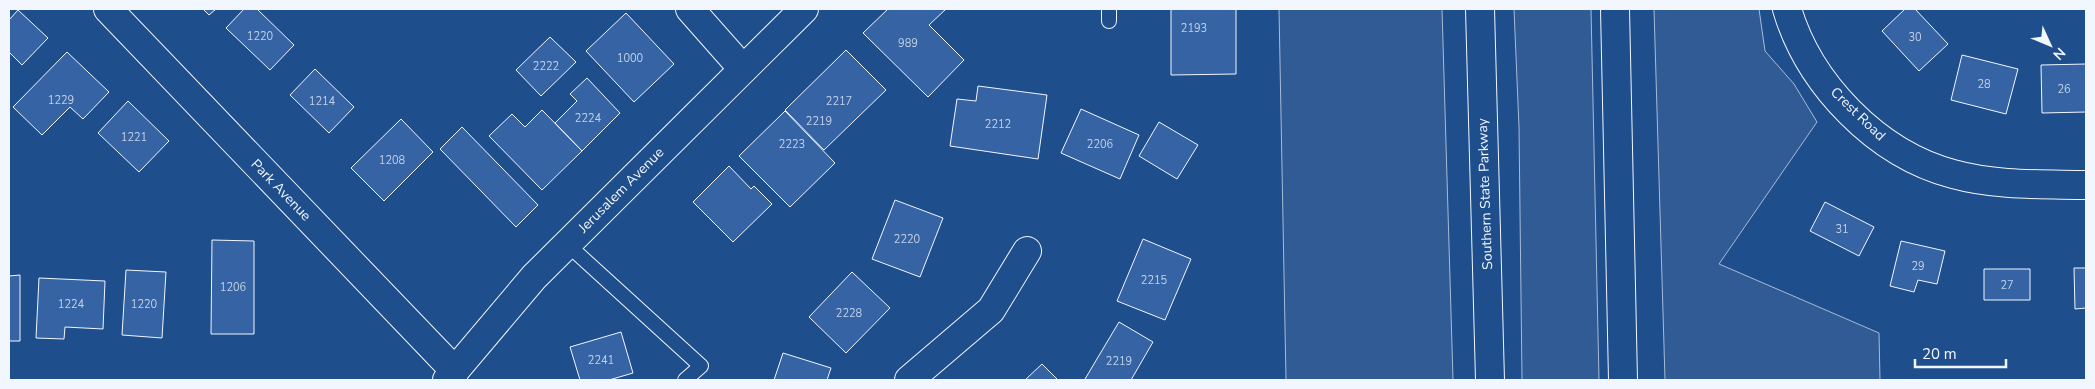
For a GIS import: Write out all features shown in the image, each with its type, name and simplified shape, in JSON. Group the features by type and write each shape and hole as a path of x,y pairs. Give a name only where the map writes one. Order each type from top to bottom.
{"main road":[{"name":"Park Avenue","path":"108,9 451,376"},
{"path":"690,9 743,69"},
{"name":"Jerusalem Avenue","path":"451,376 534,277 804,9"},
{"name":"Southern State Parkway","path":"1480,9 1490,380"},
{"path":"1615,9 1624,380"},
{"name":"Crest Road","path":"1787,9 1800,42 1822,79 1870,130 1908,156 1937,170 1972,178 2023,184 2086,185"},
{"path":"909,380 991,310 1027,251"}],"lane":[{"path":"567,244 701,366 685,380"}],"shaded area":[{"path":"1279,9 1442,9 1453,380 1286,380"},
{"path":"1514,9 1591,9 1599,380 1522,380 1519,127"},
{"path":"1654,9 1759,9 1765,51 1794,84 1817,122 1719,264 1879,333 1880,380 1665,380"}],"building":[{"path":"203,9 216,9 209,15"},
{"path":"244,9 257,9 294,45 270,70 226,28"},
{"path":"888,9 946,9 929,25 964,60 928,97 863,33"},
{"path":"1171,9 1236,9 1236,74 1171,75"},
{"path":"1905,9 1915,9 1948,44 1919,71 1882,31"},
{"path":"18,10 48,38 22,65 9,52 9,20"},
{"path":"626,13 674,64 634,102 586,51"},
{"path":"550,37 576,62 541,96 516,70"},
{"path":"846,50 886,90 824,150 785,110"},
{"path":"67,52 109,92 83,119 70,107 42,135 13,107"},
{"path":"1962,55 2018,69 2006,114 1951,100"},
{"path":"2086,64 2086,112 2042,113 2041,65"},
{"path":"315,69 354,107 329,133 290,95"},
{"path":"587,78 620,113 582,151 555,123 577,101 570,94"},
{"path":"978,86 1047,95 1038,159 950,146 957,99 976,101"},
{"path":"128,101 169,141 139,172 98,133"},
{"path":"1081,109 1139,135 1120,179 1061,153"},
{"path":"542,110 582,151 542,190 489,136 512,114 525,127"},
{"path":"785,111 835,163 790,207 739,156"},
{"path":"401,119 433,152 384,201 351,168"},
{"path":"1159,122 1198,145 1177,179 1139,156"},
{"path":"462,127 538,205 516,227 440,149"},
{"path":"729,166 751,189 754,186 772,204 733,242 693,202"},
{"path":"895,200 943,218 920,277 872,259"},
{"path":"1825,202 1874,227 1859,256 1810,231"},
{"path":"1143,239 1191,259 1165,320 1117,301"},
{"path":"212,240 254,241 254,334 211,334"},
{"path":"1901,241 1945,251 1937,284 1918,280 1914,292 1890,286"},
{"path":"2074,268 2086,268 2086,308 2075,309"},
{"path":"1984,269 2030,269 2030,300 1984,300"},
{"path":"126,270 166,272 162,338 122,335"},
{"path":"852,272 890,308 846,353 809,317"},
{"path":"20,275 20,341 9,341 9,276"},
{"path":"39,278 105,281 103,329 65,327 64,339 36,338"},
{"path":"1119,322 1153,342 1131,380 1086,380 1085,379"},
{"path":"621,332 633,373 609,380 580,380 570,347"},
{"path":"783,353 831,368 827,380 774,380"},
{"path":"1042,364 1058,380 1025,380"}]}
